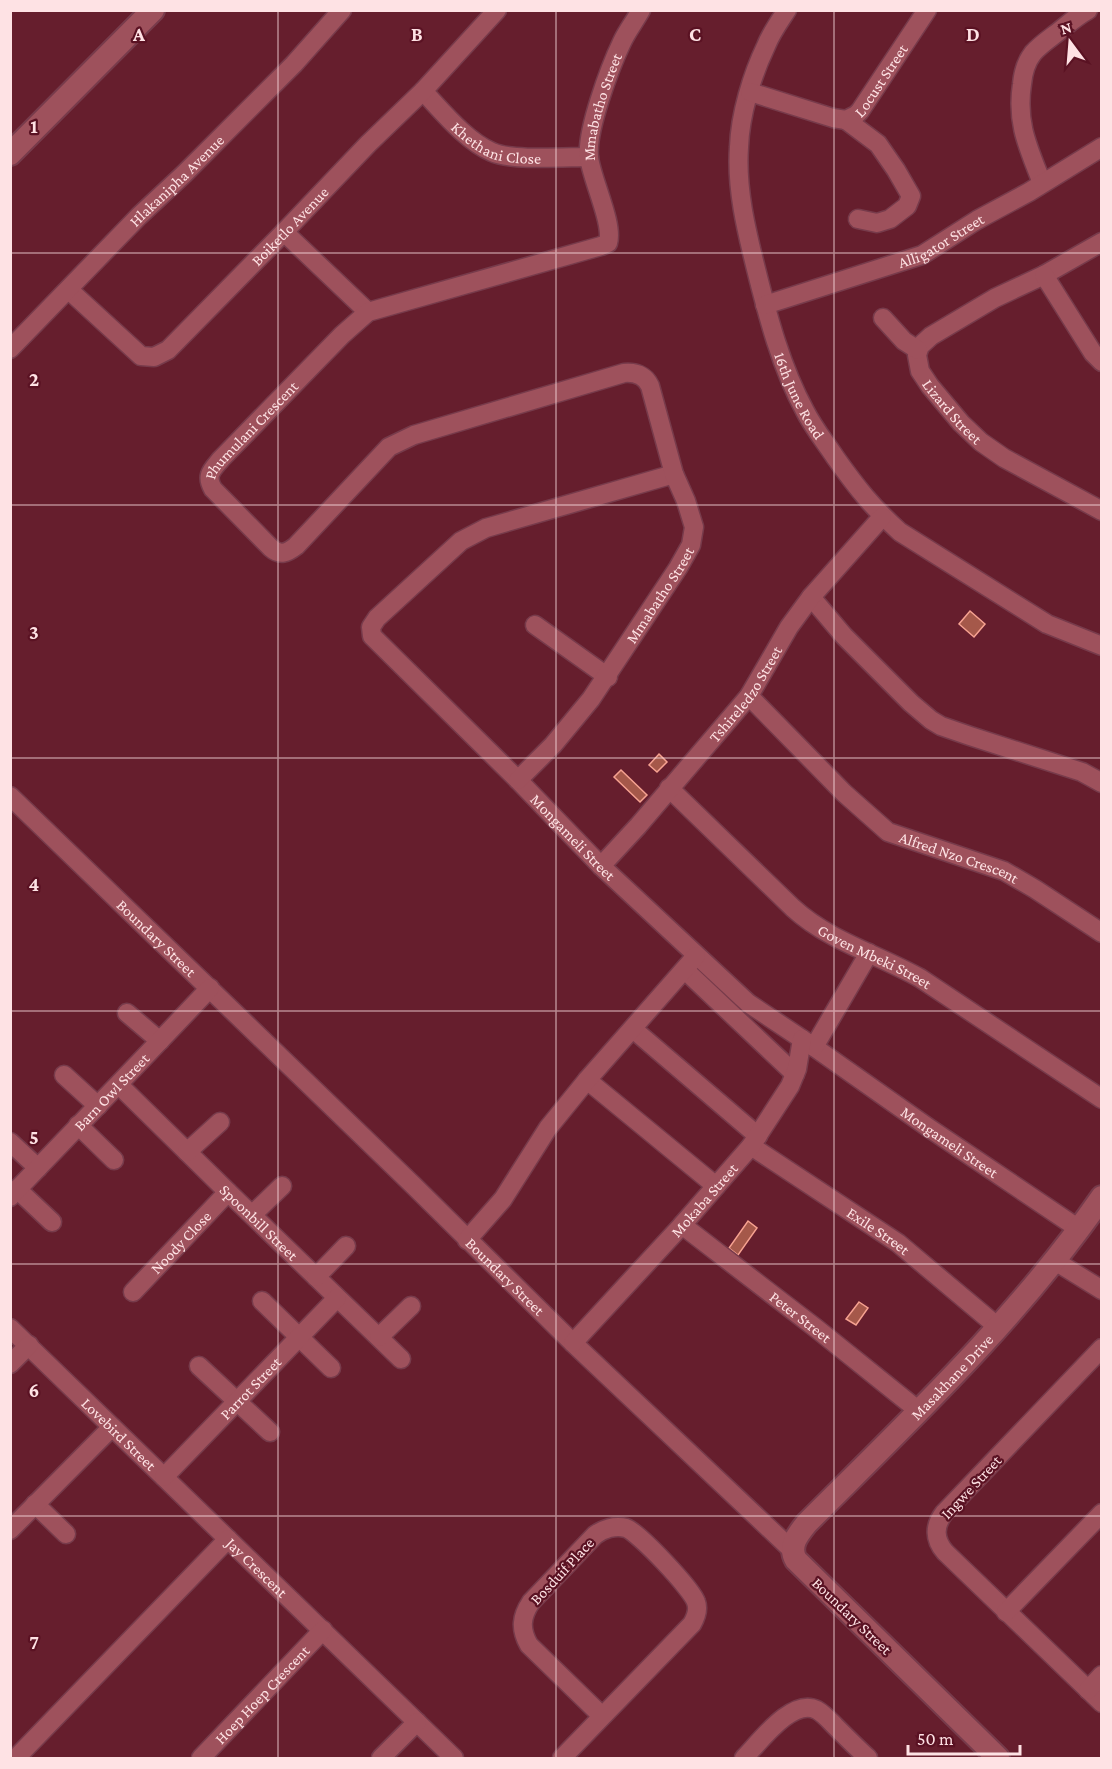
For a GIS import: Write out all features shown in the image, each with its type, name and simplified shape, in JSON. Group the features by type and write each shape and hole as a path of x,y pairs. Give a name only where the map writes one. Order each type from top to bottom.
{"street":[{"path":"10,153 153,10"},
{"name":"Hlakanipha Avenue","path":"10,349 294,64 342,10"},
{"name":"Boiketlo Avenue","path":"69,290 136,352 146,357 154,357 163,353 423,91 497,10"},
{"name":"Mmabatho Street","path":"604,245 609,241 609,232 589,157 591,137 598,103 622,40 641,10"},
{"name":"16th June Road","path":"787,10 766,45 750,92 741,128 739,172 749,242 765,305 784,366 806,413 860,493 882,517 900,532 1047,624 1101,646"},
{"name":"Locust Street","path":"750,92 833,118 846,120 856,116 927,10"},
{"path":"1042,183 1020,118 1024,71 1029,58 1038,48 1088,10"},
{"name":"Khethani Close","path":"423,91 470,138 491,152 513,156 589,157"},
{"path":"846,120 878,144 897,170 911,196 908,206 890,219 877,223 858,219"},
{"name":"Alligator Street","path":"765,305 922,255 1101,147"},
{"path":"284,232 368,312"},
{"path":"884,318 904,341 918,350 927,339 995,298 1044,275 1101,242"},
{"name":"Phumulani Crescent","path":"604,245 368,312 221,459 210,473 209,480 213,489 277,553 286,552 296,546 389,447 404,439 624,373 634,373 645,378"},
{"path":"1044,275 1101,362"},
{"name":"Lizard Street","path":"918,350 918,363 924,379 971,433 1004,458 1101,511"},
{"name":"Mmabatho Street","path":"518,780 576,720 608,676 691,545 694,527 674,474 650,386 645,378"},
{"name":"Mongameli Street","path":"674,474 486,528 472,535 461,541 373,622 370,632 375,640 518,780 691,963 1079,1229"},
{"name":"Tshireledzo Street","path":"601,866 749,696 784,636 811,597 882,517"},
{"path":"811,597 844,636 931,720 969,736 1082,772 1101,783"},
{"path":"535,625 608,676"},
{"name":"Alfred Nzo Crescent","path":"749,696 844,792 888,832 1012,875 1101,933"},
{"name":"Goven Mbeki Street","path":"669,788 800,915 841,941 920,978 1101,1099"},
{"name":"Boundary Street","path":"10,796 573,1343 792,1550 799,1564 998,1758"},
{"name":"Mokaba Street","path":"573,1343 682,1225 755,1141 790,1086 808,1043 869,953"},
{"path":"468,1240 503,1199 548,1128 587,1080 691,963 795,1074"},
{"name":"Barn Owl Street","path":"14,1193 210,988"},
{"path":"127,1013 160,1041"},
{"name":"Exile Street","path":"633,1029 755,1141 907,1249 998,1328"},
{"path":"63,1075 98,1106"},
{"path":"587,1080 716,1186"},
{"name":"Spoonbill Street","path":"119,1084 401,1359"},
{"path":"187,1152 220,1122"},
{"path":"78,1125 114,1160"},
{"path":"10,1142 38,1168"},
{"path":"253,1214 282,1186"},
{"name":"Noody Close","path":"133,1292 228,1192"},
{"path":"14,1193 52,1222"},
{"name":"Masakhane Drive","path":"792,1550 796,1538 807,1523 998,1328 1055,1261 1101,1197"},
{"name":"Peter Street","path":"682,1225 834,1342 919,1411"},
{"path":"316,1277 346,1246"},
{"path":"1055,1261 1101,1290"},
{"name":"Parrot Street","path":"164,1477 337,1298"},
{"path":"261,1301 331,1368"},
{"path":"379,1337 411,1306"},
{"name":"Lovebird Street","path":"10,1328 228,1539"},
{"path":"10,1364 29,1345"},
{"name":"Ingwe Street","path":"1101,1348 944,1513 937,1524 937,1540 942,1548 1101,1703"},
{"path":"199,1366 270,1432"},
{"path":"10,1530 112,1426"},
{"path":"36,1504 66,1534"},
{"path":"1006,1612 1101,1513"},
{"name":"Bosduif Place","path":"562,1758 692,1624 697,1614 698,1608 688,1587 636,1534 625,1528 615,1527 595,1535 531,1602 522,1620 522,1629 529,1645 602,1716"},
{"name":"Jay Crescent","path":"16,1758 228,1539 454,1758"},
{"name":"Hoep Hoep Crescent","path":"201,1758 323,1630"},
{"path":"1088,1690 1101,1675"},
{"path":"744,1758 791,1712 809,1708 821,1712 868,1758"},
{"path":"381,1758 417,1722"}],"building":[{"path":"970,611 985,624 974,637 959,624"},
{"path":"659,754 667,762 657,772 649,765"},
{"path":"621,770 647,795 640,802 614,777"},
{"path":"748,1221 757,1228 738,1255 729,1248"},
{"path":"859,1302 868,1308 856,1325 846,1319"}]}
